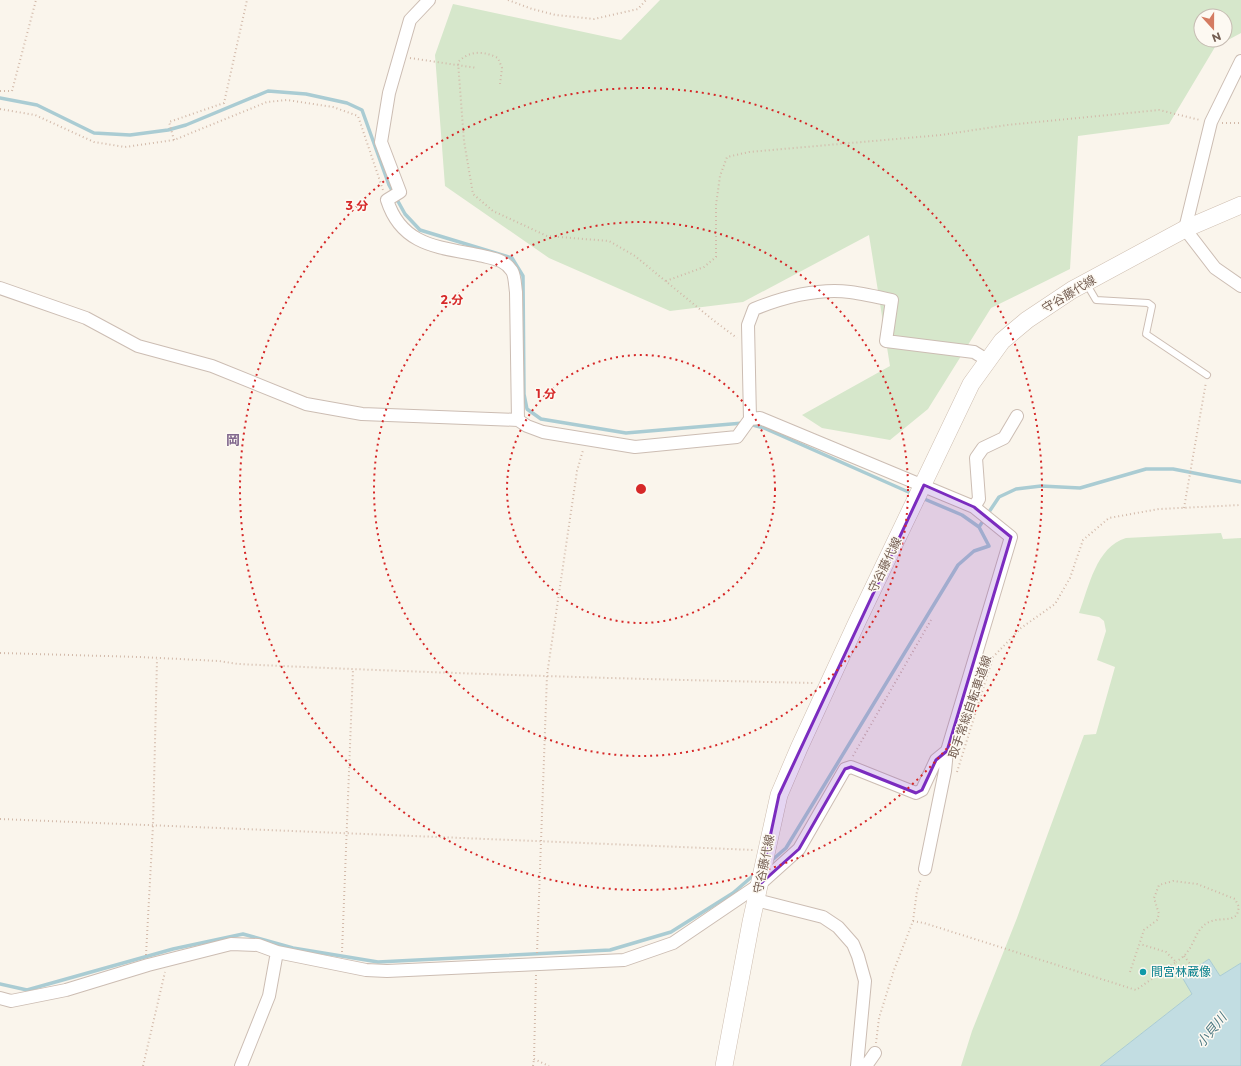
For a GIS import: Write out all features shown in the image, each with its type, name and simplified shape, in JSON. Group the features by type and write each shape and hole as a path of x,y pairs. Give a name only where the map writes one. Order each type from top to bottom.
{"main road":[{"name":"守谷藤代線","path":"724,1066 756,900 779,795 829,683 971,384 1002,341 1027,320 1086,283 1185,229 1241,205"}],"street":[{"path":"429,0 410,20 401,57 389,93 381,142 400,192 387,200 392,216 409,234 425,244 502,260 513,271 516,292 518,420"},
{"path":"1241,61 1211,122 1185,229 1215,268 1241,286"},
{"path":"0,288 86,318 138,346 212,366 306,404 362,414 518,420 527,426 543,432 635,447 736,437 747,423 760,418 920,493 977,510 1011,537 947,751 945,771 925,869"},
{"path":"747,423 748,325 754,308 779,299 812,292 849,292 892,300 886,341 974,352 987,360"},
{"path":"977,510 979,499 976,458 983,448 1004,438 1017,416"},
{"path":"0,998 12,1001 66,990 148,965 231,944 258,945 277,952 366,970 624,960 673,943 760,882 799,849 845,769 851,767 916,793 922,790 936,760 947,751"},
{"path":"756,900 823,917 838,927 853,944 865,981 857,1066"},
{"path":"241,1066 268,996 277,952"},
{"path":"866,1066 874,1053"}],"lane":[{"path":"1086,283 1096,300 1148,303 1152,306 1146,334 1207,375"}],"path":[{"path":"0,91 12,91 36,0"},
{"path":"174,140 169,122 224,103 247,0"},
{"path":"508,0 532,9 556,15 594,19 638,10 646,0"},
{"path":"500,84 502,68 498,58 488,53 475,53 465,55 458,62 464,141 473,194 493,211 547,236 609,241 635,256 713,320 748,345"},
{"path":"401,57 477,68"},
{"path":"0,109 35,114 94,142 125,147 174,140 268,102 287,100 333,107 358,116 387,200"},
{"path":"666,281 704,267 716,257 716,205 720,176 727,157 749,152 941,135 1007,124 1159,110 1211,122 1241,123"},
{"path":"1184,508 1207,375"},
{"path":"533,1066 548,675 578,471 586,439"},
{"name":"取手常総自転車道線","path":"956,775 993,657 1021,628 1055,604 1070,578 1083,540 1109,518 1159,509 1241,505"},
{"path":"845,769 931,620"},
{"path":"0,653 157,659 501,676 548,675 829,683"},
{"path":"148,965 146,955 153,825 157,659"},
{"path":"342,952 353,669"},
{"path":"0,819 347,833 750,851 766,853"},
{"path":"874,1053 879,1018 892,977 913,921 917,890 925,869"},
{"path":"913,921 924,923 1136,990 1143,987 1184,956 1202,927 1216,920 1229,919 1237,915 1239,907 1234,899 1197,884 1173,881 1164,882 1159,885 1154,898 1159,914 1157,920 1144,930 1130,972"},
{"path":"1140,944 1166,952 1176,962"},
{"path":"1184,956 1194,969"},
{"path":"144,1066 167,961"},
{"path":"534,1059 549,1066"}],"highlighted area":[{"path":"924,485 974,507 1011,537 947,751 936,760 922,790 916,793 851,767 845,769 799,849 760,884 779,795"}],"green space":[{"path":"660,0 1241,0 1241,33 1233,37 1233,8 1193,8 1193,48 1214,48 1169,124 1078,136 1070,269 991,308 928,409 890,440 822,428 802,415 890,366 869,235 743,302 670,311 549,258 445,186 435,55 453,4 621,40"},
{"path":"1221,533 1223,539 1241,538 1241,963 1220,976 1209,959 1182,976 1192,994 1100,1066 961,1066 972,1031 1017,918 1084,735 1096,734 1115,667 1097,660 1106,631 1104,621 1099,617 1079,613 1095,569 1107,550 1126,538"}],"water":[{"name":"小貝川","path":"1209,959 1220,976 1241,963 1241,1066 1100,1066 1192,994 1182,977"}],"waterway":[{"path":"0,98 37,105 94,133 130,135 168,130 186,125 268,91 306,94 347,103 362,110 389,185 405,214 420,230 512,258 523,276 524,394 527,409 541,419 626,433 743,423"},
{"path":"749,424 764,428 913,494"},
{"path":"979,527 999,497 1016,489 1041,486 1080,488 1146,469 1173,469 1241,482"},
{"path":"771,861 786,848 958,565 974,551 989,546 979,527 962,515 922,498"},
{"path":"0,984 27,990 173,949 243,934 293,948 378,962 610,950 671,932 733,893 755,874"}],"place":[{"name":"間宮林蔵像","path":"1143,972"}],"district":[{"name":"岡","path":"233,440"}]}
